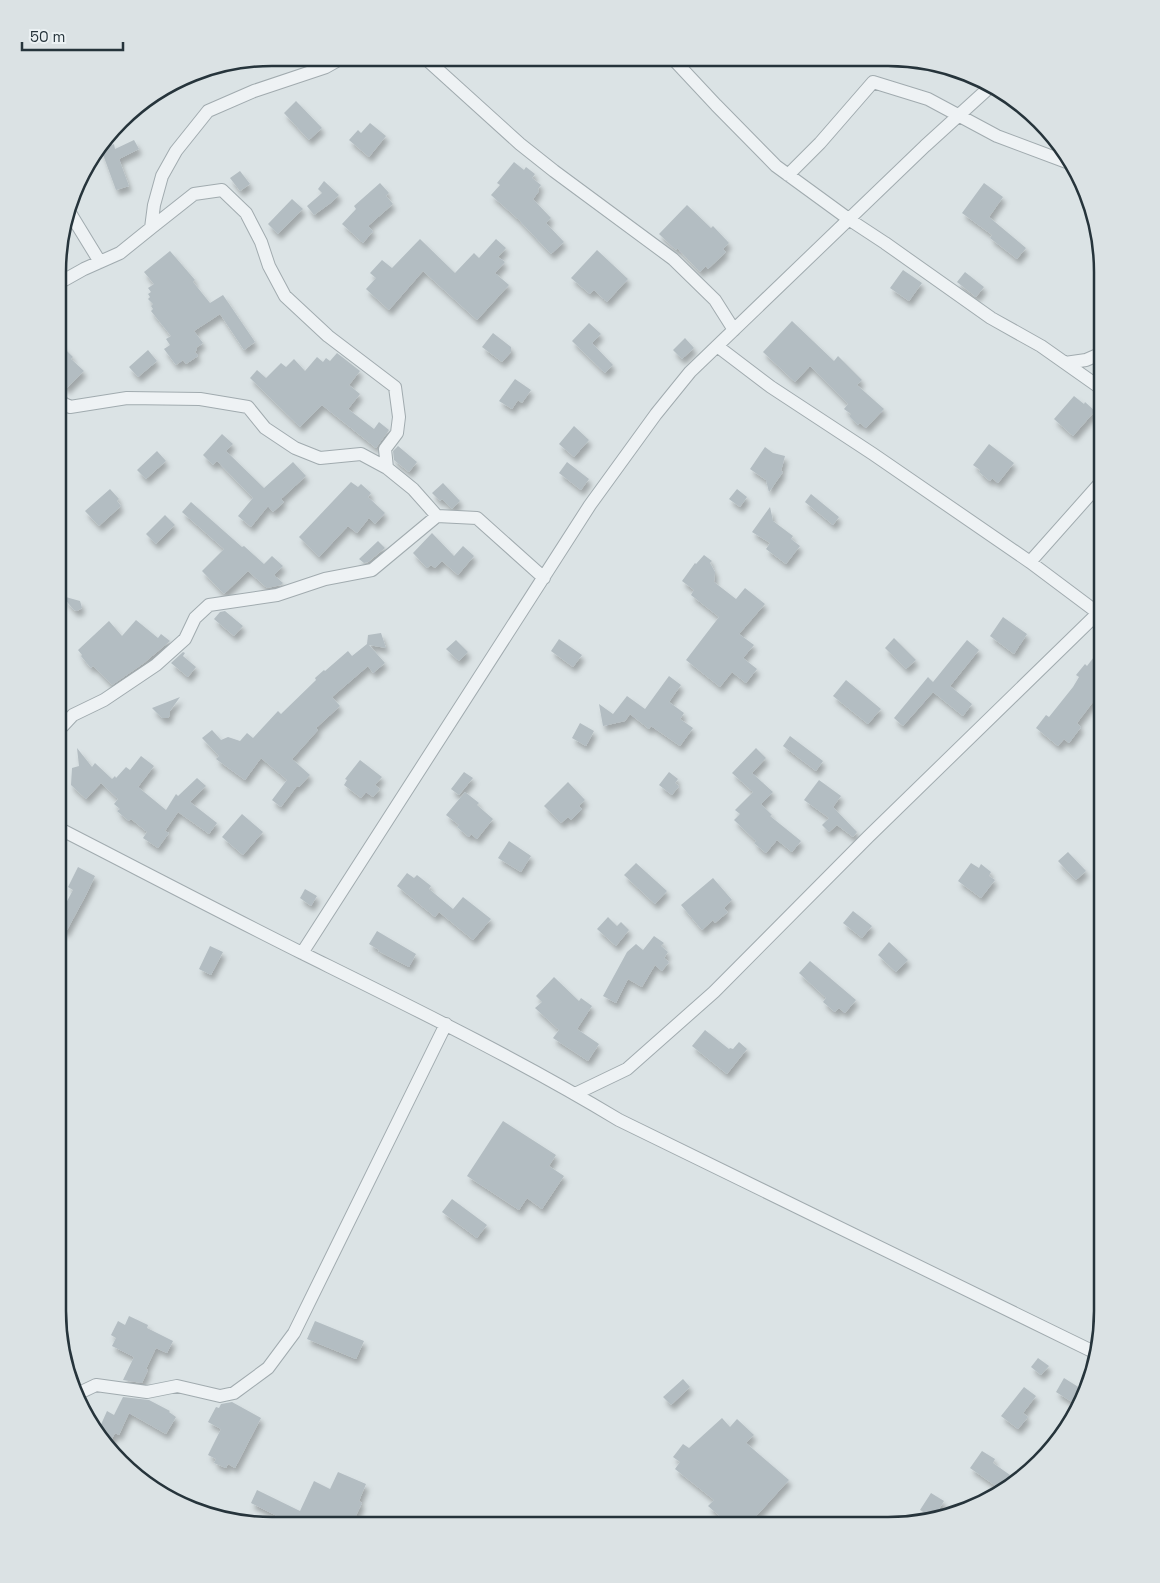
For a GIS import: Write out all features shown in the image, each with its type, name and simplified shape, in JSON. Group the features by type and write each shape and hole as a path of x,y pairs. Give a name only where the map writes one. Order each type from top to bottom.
{"street":[{"path":"151,228 154,205 162,176 176,151 208,112 254,91 328,66"},
{"path":"434,66 520,144 673,259 715,300 734,330"},
{"path":"680,66 776,166 991,318 1041,346 1094,383"},
{"path":"788,175 820,144 873,82 928,99 998,136 1060,160"},
{"path":"302,953 590,505 656,414 690,372 986,91"},
{"path":"66,279 120,253 194,194 222,190 246,212 261,242 269,266 285,296 328,336 395,387 399,416 397,433 385,450 387,468"},
{"path":"73,218 100,262"},
{"path":"717,346 771,387 873,454 1030,562 1094,610"},
{"path":"1065,363 1086,360 1094,356"},
{"path":"66,405 70,407 127,398 200,400 248,407 265,428 295,448 320,458 361,454 387,468 413,489 437,516"},
{"path":"1030,562 1094,490"},
{"path":"66,722 73,715 104,700 156,665 185,640 196,618 208,604 277,594 325,579 372,570 437,516 477,518 544,578"},
{"path":"575,1094 627,1069 714,992 868,837 1094,620"},
{"path":"66,832 302,953 446,1024 619,1120 1090,1351"},
{"path":"83,1391 96,1385 147,1392 177,1386 220,1396 234,1393 268,1368 294,1333 446,1024"}],"building":[{"path":"296,101 322,128 309,140 284,113"},
{"path":"370,123 386,136 369,157 349,140 358,130 361,133"},
{"path":"134,140 139,149 119,159 129,186 116,190 103,155 110,146 114,144 115,149"},
{"path":"514,162 524,170 526,167 535,174 532,178 541,185 533,199 551,218 546,223 564,242 551,254 519,220 491,195 500,185 497,183"},
{"path":"240,171 250,184 240,191 230,178"},
{"path":"324,181 339,195 314,215 307,206 322,193 318,189"},
{"path":"380,183 389,193 386,196 393,204 368,226 373,231 363,243 342,224 356,209 354,206"},
{"path":"984,183 1003,197 989,217 1026,248 1017,259 990,238 992,235 962,213"},
{"path":"292,199 303,209 278,234 268,224"},
{"path":"687,205 711,228 713,226 729,243 723,249 726,252 708,269 706,266 700,272 677,248 676,250 659,234"},
{"path":"420,239 455,273 474,253 479,258 496,239 506,248 498,257 505,262 495,273 509,285 477,320 423,271 389,310 366,289 376,278 370,273 382,260 392,268"},
{"path":"597,250 628,279 607,302 594,290 590,294 571,278"},
{"path":"170,251 195,280 193,282 210,303 223,295 255,342 244,350 220,314 194,331 203,343 196,348 195,352 198,356 186,364 183,360 176,365 164,349 170,345 166,339 171,336 151,311 153,304 148,299 150,297 148,294 151,292 148,288 154,284 144,272"},
{"path":"903,270 922,283 909,301 890,288"},
{"path":"965,272 984,287 976,297 957,282"},
{"path":"792,321 834,361 838,356 862,380 857,385 884,409 866,428 860,423 858,425 849,416 851,414 844,409 848,404 810,366 795,382 763,352"},
{"path":"589,323 601,334 592,343 613,365 605,373 572,341"},
{"path":"493,333 511,347 511,352 502,362 482,347"},
{"path":"685,338 694,348 682,359 673,350"},
{"path":"66,350 73,357 71,359 84,371 66,389"},
{"path":"148,350 157,361 138,377 129,367"},
{"path":"337,353 360,371 349,385 360,394 348,409 374,429 379,422 389,430 376,448 322,405 300,427 250,378 257,370 266,378 281,363 286,367 294,359 305,371 317,357 323,362 326,358 330,361"},
{"path":"515,379 531,390 522,403 518,400 512,409 499,401"},
{"path":"1074,396 1094,410 1073,436 1054,419"},
{"path":"574,426 589,440 574,457 559,444"},
{"path":"222,434 233,444 226,451 264,488 293,462 306,476 281,499 284,502 273,512 268,506 251,527 238,516 253,498 217,461 213,465 203,455"},
{"path":"989,444 1014,463 998,483 992,478 990,481 973,465"},
{"path":"398,446 417,462 409,472 394,460 393,451"},
{"path":"765,447 773,453 785,456 781,471 783,472 769,492 766,480 750,469"},
{"path":"157,451 166,461 146,479 137,470"},
{"path":"567,462 589,479 581,490 559,473"},
{"path":"351,482 358,487 361,484 371,493 368,497 385,513 375,524 369,518 357,533 348,526 319,557 299,537"},
{"path":"443,483 460,501 452,509 442,499 440,501 432,493"},
{"path":"110,489 119,499 117,501 121,506 99,526 85,511"},
{"path":"737,489 747,497 740,507 729,499"},
{"path":"811,494 839,517 833,525 805,502"},
{"path":"191,502 264,564 272,556 283,566 274,575 283,583 267,588 248,571 224,594 202,571 224,549 182,512"},
{"path":"770,507 773,521 793,536 791,539 800,546 786,564 766,549 770,543 752,532"},
{"path":"165,515 175,525 156,544 146,534"},
{"path":"432,533 454,556 463,546 474,556 458,575 442,561 435,568 431,565 427,568 413,553"},
{"path":"378,541 385,548 368,562 364,563 359,559"},
{"path":"704,555 712,561 710,563 715,572 714,582 736,599 745,588 765,604 739,634 754,645 743,658 757,669 746,683 732,672 720,687 686,660 719,617 691,595 694,590 682,581 695,563"},
{"path":"66,597 80,601 82,608 77,611 66,601"},
{"path":"225,611 243,626 234,636 214,619 220,612"},
{"path":"1003,617 1027,634 1014,654 990,636"},
{"path":"136,620 158,638 161,634 170,641 144,663 112,685 93,666 91,668 78,650 109,621 122,636"},
{"path":"381,633 386,648 369,645 385,663 373,673 368,666 332,697 340,706 316,728 318,730 292,759 310,775 299,787 297,786 281,807 272,800 287,780 261,758 245,780 216,759 219,756 202,738 212,730 221,740 228,737 240,741 247,733 253,738 278,711 281,714 324,670 348,651 352,656 367,644 368,635"},
{"path":"894,638 916,660 906,669 885,648"},
{"path":"559,639 582,655 573,667 551,651"},
{"path":"456,640 468,652 459,661 446,649"},
{"path":"967,640 979,650 950,686 972,704 963,716 933,692 903,726 894,718 928,677 933,682"},
{"path":"183,652 185,653 183,656 196,667 188,677 171,663"},
{"path":"1094,657 1094,703 1077,723 1081,727 1069,743 1064,739 1058,746 1036,728 1046,715 1049,717 1073,687 1079,677 1076,675 1085,664 1087,666"},
{"path":"669,676 681,685 669,702 684,713 680,719 693,728 680,746 651,726 649,729 630,714 625,721 603,726 599,704 613,714 627,696 645,709"},
{"path":"846,680 881,709 868,724 833,696"},
{"path":"180,697 170,711 168,718 162,718 152,708"},
{"path":"580,723 594,731 586,746 572,738"},
{"path":"790,736 823,761 816,771 783,746"},
{"path":"77,748 92,767 95,763 112,779 115,776 116,778 126,767 130,770 141,756 154,766 138,787 166,810 176,794 178,796 197,778 206,786 190,802 217,823 209,834 178,812 165,831 169,833 158,848 143,838 147,832 117,811 120,809 114,804 118,799 101,783 86,799 71,785 72,768 79,766"},
{"path":"756,748 766,758 752,773 773,792 761,804 772,815 770,816 801,841 792,852 777,840 766,853 754,843 756,841 734,820 740,814 735,810 753,792 732,773"},
{"path":"360,760 382,777 375,785 380,789 373,797 366,792 361,798 344,785 347,780 345,779"},
{"path":"464,772 473,778 459,795 451,789"},
{"path":"669,772 678,779 675,783 679,786 672,795 659,785"},
{"path":"819,780 841,796 833,807 857,832 853,837 837,825 829,832 822,825 829,818 804,800"},
{"path":"568,782 585,800 579,806 582,809 571,820 568,817 561,823 544,806"},
{"path":"465,792 479,803 477,805 493,819 477,839 471,834 469,837 457,827 459,825 446,815"},
{"path":"242,814 263,832 243,855 222,837"},
{"path":"509,841 531,856 521,872 498,858"},
{"path":"1068,852 1086,871 1076,880 1058,861"},
{"path":"636,863 667,891 655,904 624,875"},
{"path":"971,863 979,868 981,864 991,872 989,876 995,880 981,898 958,881"},
{"path":"78,867 95,876 66,932 66,903 73,890 68,887"},
{"path":"407,873 414,878 417,875 431,886 429,889 453,909 463,897 491,919 473,940 439,912 435,917 397,886"},
{"path":"713,878 732,900 724,908 728,912 715,923 713,920 702,930 681,905"},
{"path":"305,889 317,896 311,906 300,898"},
{"path":"853,911 872,926 862,938 843,923"},
{"path":"608,917 617,926 621,922 629,930 616,946 597,929"},
{"path":"377,931 416,954 409,967 378,951 369,944"},
{"path":"654,936 664,943 661,946 668,952 664,958 669,962 662,971 655,965 642,987 628,979 616,1003 603,996 627,952 636,944 643,950"},
{"path":"889,942 908,960 896,972 878,955"},
{"path":"210,946 223,952 211,975 199,969"},
{"path":"810,961 856,1000 845,1013 839,1008 835,1012 823,1002 826,998 799,973"},
{"path":"554,977 579,1001 581,998 592,1006 577,1029 599,1044 588,1061 553,1038 559,1030 535,1008 542,1002 536,996"},
{"path":"705,1030 729,1049 733,1049 739,1042 747,1049 727,1074 692,1046"},
{"path":"503,1121 556,1155 549,1166 564,1176 542,1209 527,1198 519,1210 467,1176"},
{"path":"452,1199 487,1225 477,1238 442,1212"},
{"path":"129,1316 148,1325 147,1328 173,1341 167,1353 156,1348 142,1383 123,1380 134,1357 112,1346 116,1338 111,1335 118,1321 125,1325"},
{"path":"315,1321 364,1341 356,1359 307,1339"},
{"path":"1038,1358 1049,1366 1041,1375 1031,1367"},
{"path":"1064,1378 1079,1387 1072,1402 1056,1392"},
{"path":"683,1379 690,1387 671,1405 663,1397"},
{"path":"1024,1387 1036,1396 1023,1413 1028,1417 1018,1429 1001,1416"},
{"path":"123,1397 149,1400 170,1411 176,1417 166,1434 129,1413 119,1435 115,1433 112,1440 101,1425 107,1411 114,1415"},
{"path":"232,1402 261,1418 235,1468 228,1464 226,1468 214,1463 216,1459 208,1455 221,1429 208,1422 216,1407 219,1408 221,1404"},
{"path":"722,1418 730,1427 737,1419 754,1435 746,1443 789,1480 755,1517 721,1517 708,1506 714,1500 675,1469 680,1462 673,1457 683,1444 689,1448"},
{"path":"982,1451 995,1459 993,1463 1010,1475 996,1486 970,1468"},
{"path":"338,1472 366,1484 359,1501 362,1503 355,1517 279,1517 251,1503 257,1490 300,1511 314,1481 330,1489"},
{"path":"931,1493 944,1501 938,1511 926,1513 920,1510"}]}
